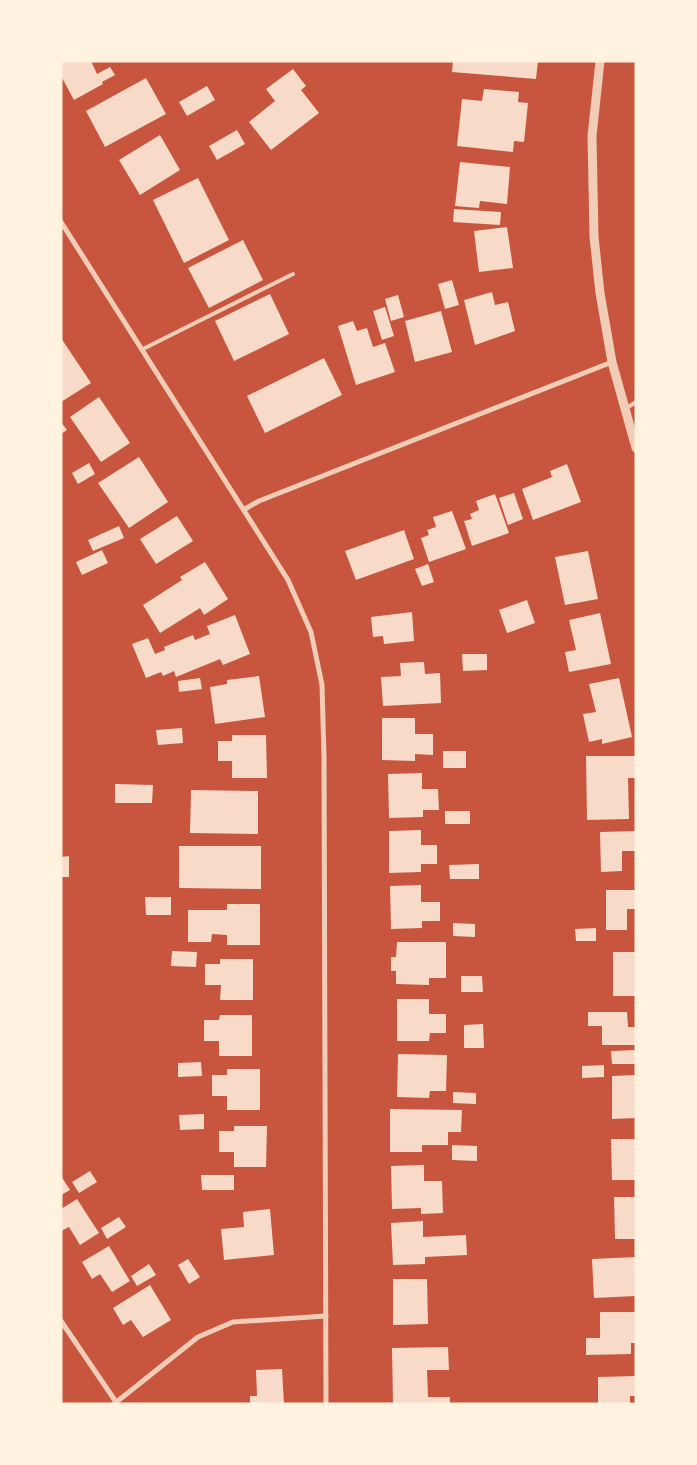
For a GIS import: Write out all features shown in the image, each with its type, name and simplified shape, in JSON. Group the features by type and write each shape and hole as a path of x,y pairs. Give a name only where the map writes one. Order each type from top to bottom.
{"street":[{"path":"600,61 592,136 594,237 600,293 612,362 636,448"},
{"path":"61,222 245,509 288,580 307,623 322,685 324,757 326,1404"},
{"path":"245,509 259,501 418,437 612,362"},
{"path":"61,1321 115,1403 198,1337 233,1322 326,1316"}],"lane":[{"path":"143,349 293,274"},
{"path":"625,408 636,402"}],"building":[{"path":"61,61 91,61 97,74 110,67 115,75 74,100 61,76"},
{"path":"453,61 538,61 536,79 452,72"},
{"path":"293,69 306,86 301,90 319,113 271,150 249,122 275,101 266,89"},
{"path":"146,78 166,114 105,147 86,111"},
{"path":"207,86 215,100 187,116 179,102"},
{"path":"484,89 519,92 518,102 528,103 524,142 514,141 513,152 457,146 462,99 482,101"},
{"path":"237,130 245,144 217,160 209,146"},
{"path":"160,135 180,170 140,195 119,160"},
{"path":"460,162 510,167 507,204 480,201 479,208 455,206"},
{"path":"198,178 229,240 184,263 153,200"},
{"path":"454,209 501,212 500,225 453,222"},
{"path":"507,227 513,268 479,272 474,231"},
{"path":"243,240 263,280 209,308 188,268"},
{"path":"452,280 459,305 445,309 438,284"},
{"path":"492,292 495,305 508,302 515,331 475,345 464,300"},
{"path":"270,294 289,334 234,361 215,321"},
{"path":"398,295 404,317 391,321 385,299"},
{"path":"385,307 394,336 382,340 373,311"},
{"path":"441,311 452,352 415,362 405,321"},
{"path":"353,321 357,331 367,328 373,347 385,343 395,372 356,385 338,326"},
{"path":"61,338 91,383 61,402"},
{"path":"324,358 342,395 265,433 247,396"},
{"path":"99,397 130,443 101,462 70,417"},
{"path":"61,422 67,430 61,434"},
{"path":"139,457 168,502 129,528 98,483"},
{"path":"89,463 95,474 78,484 72,473"},
{"path":"567,464 581,502 533,520 522,489 552,477 550,471"},
{"path":"514,493 523,519 508,525 499,498"},
{"path":"495,494 509,533 472,546 464,521 472,519 470,514 479,510 476,501"},
{"path":"452,511 466,549 429,562 421,538 429,535 427,530 436,527 433,517"},
{"path":"177,516 193,541 156,564 140,539"},
{"path":"119,526 124,538 93,551 88,540"},
{"path":"404,530 414,559 356,580 345,551"},
{"path":"102,550 108,563 82,575 76,562"},
{"path":"588,551 598,599 565,605 555,557"},
{"path":"205,562 228,599 204,615 200,608 160,633 143,605 182,580 180,577"},
{"path":"428,564 434,582 422,586 415,569"},
{"path":"527,600 535,623 507,633 499,610"},
{"path":"412,612 414,641 384,644 383,636 373,637 371,617"},
{"path":"600,613 611,664 569,672 565,652 576,650 569,620"},
{"path":"235,615 250,654 223,665 220,659 176,677 174,671 163,676 161,672 146,678 132,644 148,638 155,654 165,650 164,647 193,635 195,640 210,634 207,626"},
{"path":"462,654 487,654 487,670 463,671"},
{"path":"424,662 425,674 440,673 441,703 383,706 381,677 401,676 400,663"},
{"path":"259,676 265,717 215,724 210,687 227,684 227,680"},
{"path":"200,678 202,689 179,692 178,681"},
{"path":"619,678 632,737 602,744 602,739 589,742 583,714 596,712 589,684"},
{"path":"382,718 415,718 415,734 433,734 433,755 415,754 415,761 382,760"},
{"path":"182,728 183,743 158,745 156,730"},
{"path":"232,735 266,735 267,778 232,778 232,761 218,761 218,741 232,741"},
{"path":"443,751 466,751 466,768 443,768"},
{"path":"586,756 635,756 636,778 628,778 629,819 587,820"},
{"path":"422,773 422,789 438,789 439,810 423,810 423,817 389,818 388,774"},
{"path":"115,784 153,785 152,803 115,803"},
{"path":"191,790 258,791 258,834 190,833"},
{"path":"445,811 470,811 470,824 445,824"},
{"path":"421,830 421,845 437,845 437,864 421,864 421,872 389,873 389,831"},
{"path":"636,831 636,851 622,851 622,871 601,872 600,832"},
{"path":"179,846 261,846 261,889 179,888"},
{"path":"69,856 69,877 61,877 61,857"},
{"path":"479,864 479,879 450,879 449,865"},
{"path":"421,885 421,902 440,902 440,921 422,921 422,928 391,929 390,886"},
{"path":"606,890 636,890 636,909 627,909 627,930 606,930"},
{"path":"145,897 171,897 171,915 146,915"},
{"path":"227,904 260,904 260,945 227,945 227,935 212,934 211,942 188,942 188,910 227,910"},
{"path":"453,923 475,924 475,937 453,936"},
{"path":"596,928 596,941 576,941 575,929"},
{"path":"397,942 446,942 446,978 429,978 429,985 396,984 396,971 391,971 391,957 396,957"},
{"path":"172,951 197,952 196,967 171,966"},
{"path":"613,952 636,952 636,996 613,996"},
{"path":"220,959 253,959 253,1000 220,1000 221,985 205,985 205,964 220,964"},
{"path":"461,976 482,976 483,992 461,992"},
{"path":"397,999 429,999 429,1014 446,1014 446,1033 430,1033 429,1041 397,1041"},
{"path":"588,1012 627,1012 628,1027 636,1027 636,1045 602,1045 602,1026 588,1026"},
{"path":"220,1015 252,1015 252,1056 219,1056 219,1041 204,1041 204,1020 219,1020"},
{"path":"483,1024 484,1048 464,1048 464,1025"},
{"path":"636,1050 636,1064 612,1064 611,1051"},
{"path":"398,1054 447,1055 446,1091 430,1091 429,1098 397,1097"},
{"path":"201,1062 202,1076 178,1077 178,1063"},
{"path":"604,1065 604,1077 582,1078 582,1066"},
{"path":"227,1069 260,1069 260,1110 227,1110 227,1096 212,1096 212,1075 227,1075"},
{"path":"636,1075 636,1118 612,1119 612,1076"},
{"path":"453,1092 476,1093 476,1104 453,1103"},
{"path":"390,1109 462,1110 461,1132 448,1132 448,1145 422,1145 422,1152 390,1152"},
{"path":"204,1114 204,1129 180,1130 179,1115"},
{"path":"234,1126 267,1126 266,1167 234,1167 234,1152 219,1152 219,1131 234,1131"},
{"path":"611,1139 636,1139 636,1180 612,1180"},
{"path":"452,1145 477,1146 477,1161 452,1160"},
{"path":"424,1165 424,1181 442,1181 443,1213 421,1214 421,1208 392,1209 391,1166"},
{"path":"90,1171 97,1182 79,1193 72,1182"},
{"path":"201,1175 234,1175 234,1190 202,1190"},
{"path":"61,1176 70,1190 61,1195"},
{"path":"614,1197 636,1197 636,1239 615,1239"},
{"path":"77,1199 99,1233 80,1245 69,1227 61,1231 61,1209"},
{"path":"270,1209 274,1255 224,1260 221,1229 244,1227 243,1212"},
{"path":"119,1217 126,1227 107,1239 101,1228"},
{"path":"423,1221 423,1237 466,1235 467,1255 425,1257 425,1264 393,1265 391,1223"},
{"path":"109,1246 130,1281 112,1292 100,1274 92,1279 82,1262"},
{"path":"636,1257 636,1296 594,1298 592,1259"},
{"path":"188,1259 200,1277 189,1284 178,1265"},
{"path":"149,1264 156,1275 137,1286 131,1276"},
{"path":"393,1279 427,1279 428,1324 393,1325"},
{"path":"150,1285 171,1320 143,1337 131,1320 123,1325 113,1308"},
{"path":"600,1312 636,1312 636,1343 631,1343 631,1354 586,1355 586,1338 600,1338"},
{"path":"448,1347 449,1370 427,1370 428,1397 450,1397 450,1404 393,1404 392,1348"},
{"path":"282,1369 284,1404 250,1404 250,1396 257,1396 256,1370"},
{"path":"636,1376 636,1396 630,1396 630,1404 598,1404 598,1377"}]}
